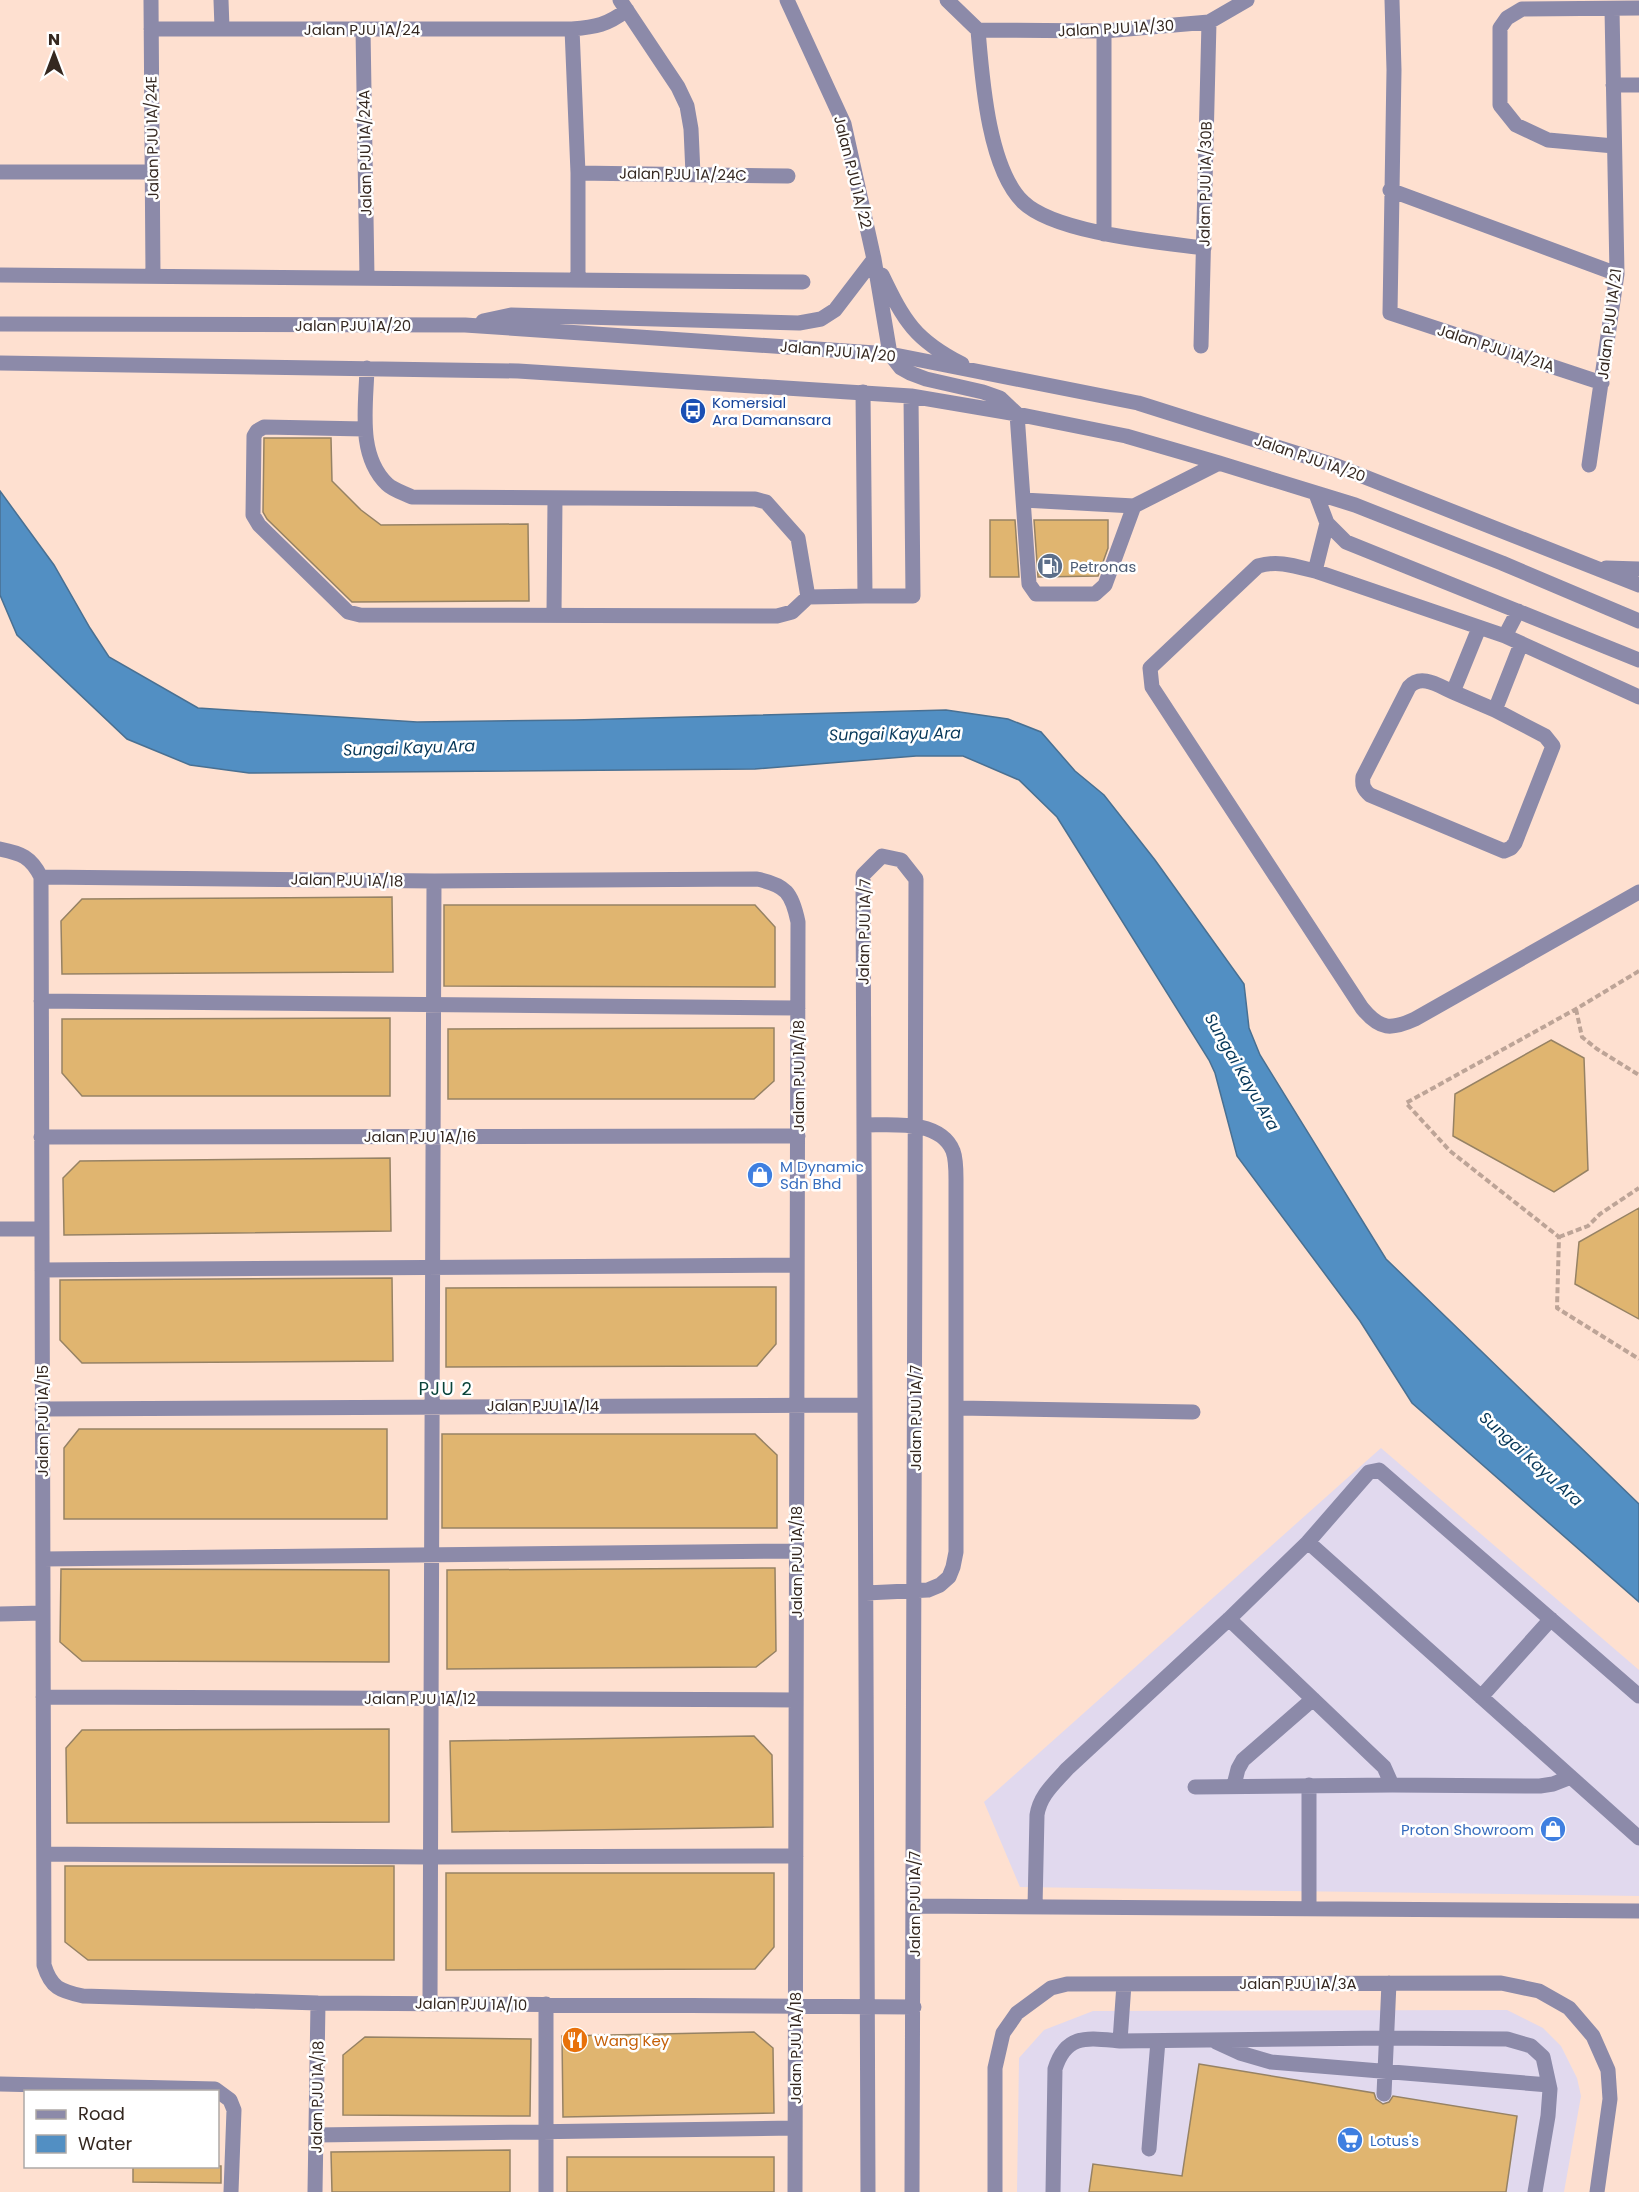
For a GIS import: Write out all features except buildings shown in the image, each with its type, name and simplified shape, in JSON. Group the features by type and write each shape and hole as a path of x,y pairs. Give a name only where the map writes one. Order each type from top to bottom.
{"street":[{"name":"Jalan PJU 1A/24E","path":"151,0 153,276"},
{"path":"221,0 222,28"},
{"name":"Jalan PJU 1A/22","path":"787,0 844,124 874,259 890,354"},
{"name":"Jalan PJU 1A/30","path":"978,30 1104,31 1209,22 1247,0"},
{"path":"1392,0 1394,70 1390,190 1617,274"},
{"path":"955,3 978,30 982,79 999,158 1008,182 1023,202 1042,216 1104,234 1204,248"},
{"name":"Jalan PJU 1A/24","path":"151,29 572,29 598,27 612,20 623,5"},
{"path":"623,5 678,87 687,106 691,129 693,174"},
{"path":"1614,146 1548,140 1516,125 1500,105 1498,73 1500,28 1507,18 1522,9 1639,8"},
{"name":"Jalan PJU 1A/21","path":"1589,465 1617,274 1612,9"},
{"name":"Jalan PJU 1A/30B","path":"1201,346 1209,22"},
{"name":"Jalan PJU 1A/24A","path":"363,29 367,278"},
{"path":"572,29 578,173 578,279"},
{"path":"1104,31 1104,234"},
{"path":"1613,85 1639,85"},
{"path":"0,172 152,172"},
{"name":"Jalan PJU 1A/24C","path":"578,173 788,176"},
{"name":"Jalan PJU 1A/21A","path":"1390,190 1390,313 1602,383"},
{"path":"465,325 511,315 799,323 821,319 835,310 874,259 907,323 936,349 980,373"},
{"path":"0,274 803,282"},
{"name":"Jalan PJU 1A/20","path":"0,324 465,325 890,354 1138,403 1337,466 1639,585"},
{"path":"890,354 901,368 910,373 926,380 983,392 1000,398 1017,414 1029,584 1036,594 1095,594 1105,585 1134,506"},
{"name":"Jalan PJU 1A/20","path":"1,363 518,371 911,396 1126,436 1219,463 1355,506 1491,559 1639,621"},
{"path":"367,368 365,429 367,447 372,465 388,485 412,496 755,499 766,502 798,538 808,597"},
{"path":"862,392 865,596"},
{"path":"365,429 264,428 257,431 254,436 253,516 259,525 348,612 360,615 777,616 792,612 808,597 913,596 911,396"},
{"path":"1023,500 1134,506 1219,463"},
{"path":"1316,494 1327,523 1346,542 1639,660"},
{"path":"554,615 555,498"},
{"path":"1315,571 1327,523"},
{"path":"1639,697 1505,636 1315,571 1286,563 1271,562 1258,566 1150,668 1152,687 1165,707 1372,1020 1386,1027 1401,1026 1415,1019 1639,892"},
{"path":"1597,568 1639,569"},
{"path":"1505,636 1518,611"},
{"path":"1453,692 1479,627"},
{"path":"1495,710 1521,644"},
{"path":"1425,681 1453,692 1495,710 1545,736 1553,746 1515,843 1504,851 1370,795 1364,790 1362,784 1363,777 1413,682 1425,681"},
{"path":"0,849 21,854 34,863 41,877"},
{"name":"Jalan PJU 1A/7","path":"868,2192 862,875 882,856 901,860 916,879 912,2192"},
{"name":"Jalan PJU 1A/18","path":"41,877 434,881 757,879 772,882 794,901 798,922 795,2192"},
{"name":"Jalan PJU 1A/15","path":"41,877 44,1965"},
{"path":"430,2003 434,881"},
{"path":"41,1001 798,1008"},
{"path":"864,1125 916,1125 945,1139 953,1151 957,1408 956,1552 953,1567 948,1577 940,1585 915,1592 866,1593"},
{"name":"Jalan PJU 1A/16","path":"41,1137 798,1137"},
{"path":"0,1229 42,1229"},
{"path":"42,1270 797,1265"},
{"name":"Jalan PJU 1A/14","path":"42,1408 865,1405"},
{"path":"957,1408 1193,1412"},
{"path":"1035,1907 1037,1815 1039,1804 1045,1794 1067,1769 1229,1619 1308,1542 1369,1472 1379,1470 1639,1696"},
{"path":"1308,1542 1639,1838"},
{"path":"43,1559 796,1551"},
{"path":"0,1614 43,1613"},
{"path":"1229,1619 1383,1767 1392,1785"},
{"path":"1481,1697 1551,1619"},
{"name":"Jalan PJU 1A/12","path":"43,1697 796,1700"},
{"path":"1234,1785 1243,1760 1313,1699"},
{"path":"1195,1787 1234,1785 1540,1786 1571,1777"},
{"path":"1309,1785 1309,1909"},
{"path":"44,1854 430,1857 796,1856"},
{"path":"914,1906 1639,1911"},
{"name":"Jalan PJU 1A/10","path":"44,1965 48,1978 56,1988 83,1996 318,2003 914,2007"},
{"path":"1383,2094 1389,1983"},
{"name":"Jalan PJU 1A/3A","path":"995,2192 995,2068 1003,2033 1017,2013 1051,1988 1067,1984 1501,1983 1539,1991 1569,2008 1593,2036 1608,2070 1610,2099 1597,2192"},
{"path":"1120,2041 1124,1984"},
{"name":"Jalan PJU 1A/18","path":"315,2192 318,2003"},
{"path":"546,2004 546,2192"},
{"path":"1053,2192 1055,2069 1066,2046 1086,2038 1120,2041 1507,2039 1531,2046 1543,2057 1549,2085 1548,2116 1535,2192"},
{"path":"1211,2040 1240,2053 1271,2062 1549,2085"},
{"path":"1149,2149 1158,2041"},
{"path":"0,2084 216,2090"},
{"path":"219,2092 230,2100 234,2110 231,2192"},
{"path":"316,2135 795,2128"}],"path":[{"path":"1559,1237 1450,1151 1406,1103 1576,1009 1639,971"},
{"path":"1576,1009 1582,1037 1639,1075"},
{"path":"1559,1237 1588,1226 1600,1214 1639,1188"},
{"path":"1559,1237 1557,1308 1639,1359"}],"shaded area":[{"path":"1381,1448 1639,1670 1639,1896 1020,1887 984,1802"},
{"path":"1507,2010 1543,2028 1561,2046 1577,2078 1581,2096 1564,2192 1017,2192 1019,2058 1044,2030 1093,2011"}],"water":[{"name":"Sungai Kayu Ara","path":"0,491 54,565 109,657 198,708 417,722 946,710 1008,719 1041,732 1075,771 1104,795 1155,860 1244,984 1249,1028 1260,1055 1386,1259 1639,1504 1639,1602 1412,1403 1360,1321 1237,1156 1215,1073 1209,1060 1057,817 1019,780 963,756 916,756 755,769 249,773 190,765 127,739 17,635 0,595"}],"place":[{"name":"Komersial Ara Damansara","path":"693,411"},
{"name":"Petronas","path":"1050,566"},
{"name":"M Dynamic Sdn Bhd","path":"760,1175"},
{"name":"Proton Showroom","path":"1553,1829"},
{"name":"Wang Key","path":"575,2040"},
{"name":"Lotus's","path":"1350,2140"}],"district":[{"name":"PJU 2","path":"446,1388"}]}
